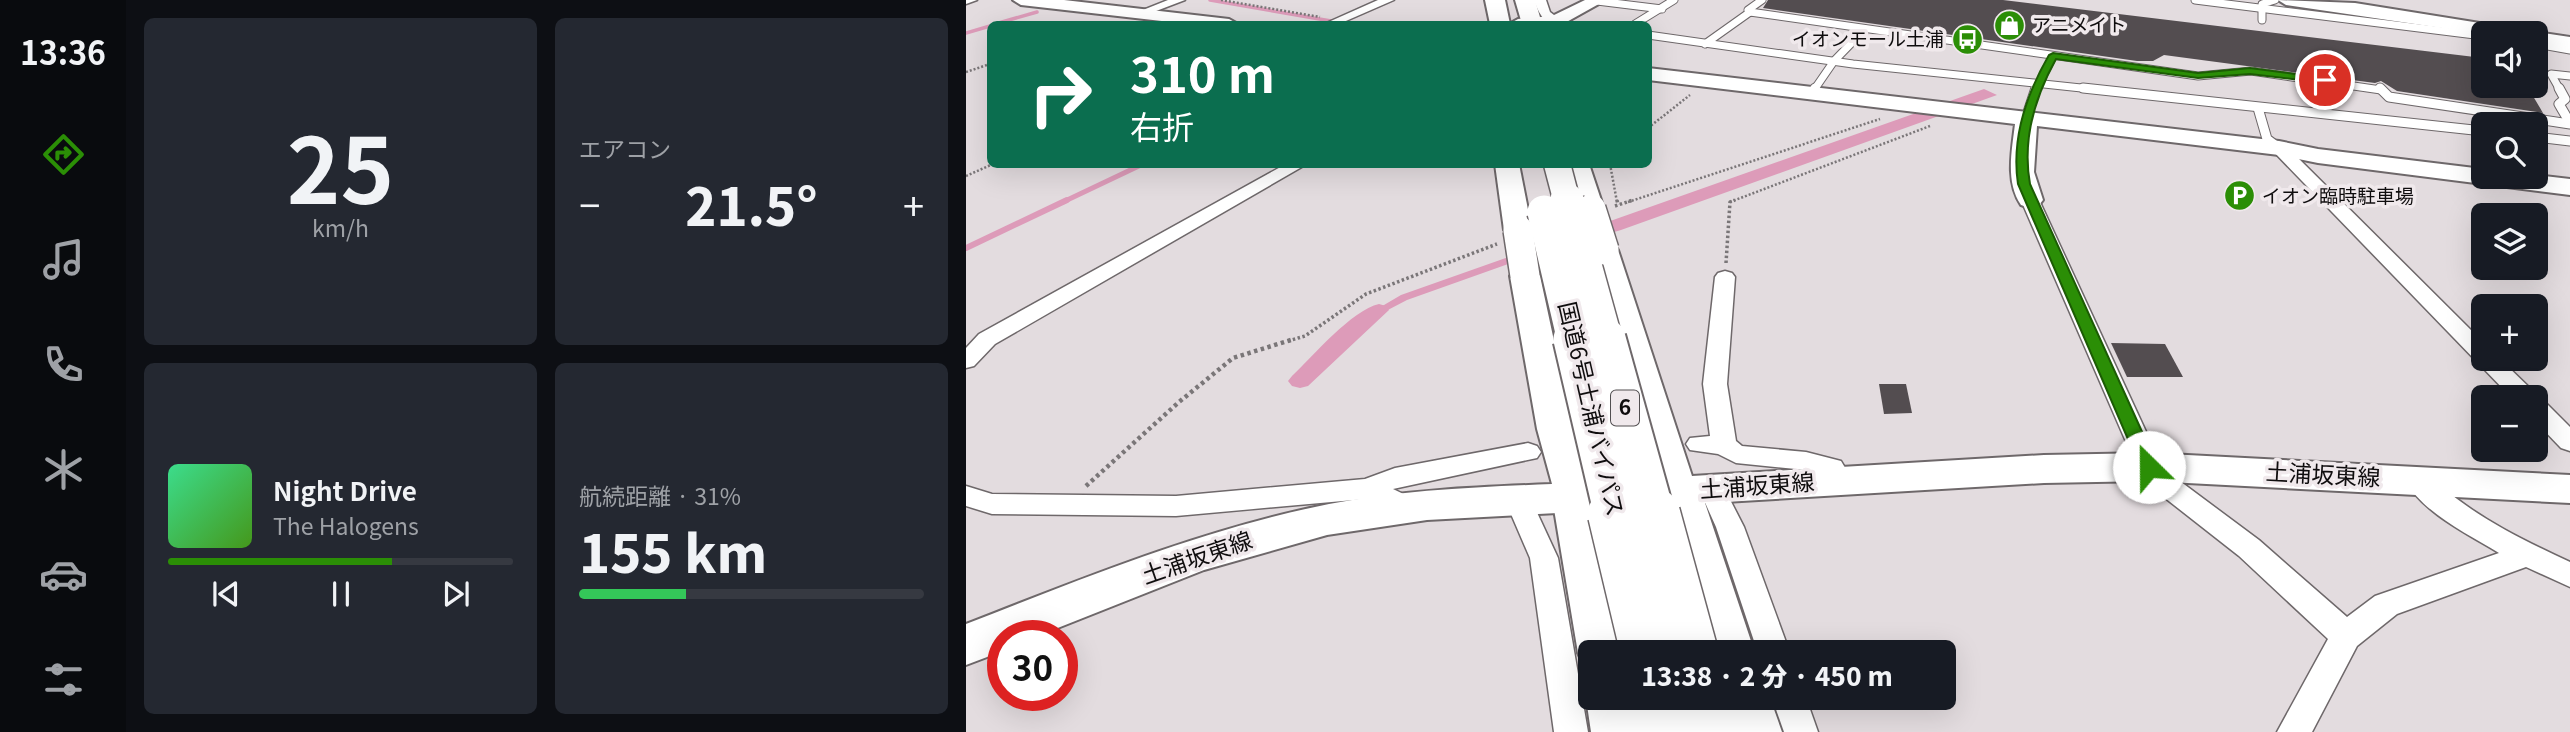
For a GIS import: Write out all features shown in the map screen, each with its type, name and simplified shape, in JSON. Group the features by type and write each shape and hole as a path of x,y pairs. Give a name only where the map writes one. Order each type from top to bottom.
{"highway":[{"path":"1481,0 1485,21"},
{"path":"1495,0 1499,21"},
{"path":"1511,0 1523,21"},
{"path":"1525,0 1525,21"},
{"name":"国道6号土浦バイパス","path":"1534,168 1644,640"},
{"name":"国道6号土浦バイパス","path":"1558,168 1688,640"},
{"path":"1695,490 1725,640"},
{"path":"1575,497 1602,640"},
{"path":"1616,710 1620,732"},
{"path":"1660,710 1665,732"},
{"path":"1707,710 1713,732"},
{"path":"1746,710 1753,732"}],"street":[{"path":"966,2 971,0"},
{"path":"1021,0 1201,21"},
{"path":"1139,14 1179,0"},
{"path":"1337,21 1388,0"},
{"path":"1540,0 1545,14 1556,21 1598,0"},
{"path":"2286,0 2471,27"},
{"path":"2548,39 2570,43"},
{"path":"1652,74 2279,148 2318,156 2471,175"},
{"path":"2026,118 2022,172 2030,200 2149,467 2160,480 2249,548 2346,636"},
{"path":"2279,148 2311,147 2471,166"},
{"path":"2279,148 2471,343"},
{"path":"966,361 987,339 1292,168"},
{"path":"1507,168 1510,236 1525,276 1555,429 1575,497"},
{"path":"1579,168 1598,209 1604,250 1695,490 1730,527 1769,640"},
{"path":"2548,174 2570,176"},
{"path":"2548,184 2570,187"},
{"path":"1724,445 1715,384 1725,277"},
{"path":"2499,371 2513,385"},
{"path":"2548,420 2570,442"},
{"path":"1699,444 1724,445 1736,454 1806,461 1832,468 1840,481"},
{"path":"966,496 992,503 1176,506 1368,489 1395,478 1528,452"},
{"name":"土浦坂東線","path":"966,645 1190,559 1327,520 1406,507 2044,469 2149,467 2570,489"},
{"path":"2418,480 2453,509 2526,555 2570,575"},
{"path":"1368,489 1406,507"},
{"path":"1518,500 1544,558 1571,732"},
{"path":"2294,732 2346,636 2386,605 2526,555"},
{"path":"1793,710 1801,732"}],"lane":[{"path":"1598,0 1662,9"},
{"path":"1640,21 1674,0"},
{"path":"1751,12 1748,10 1762,0"},
{"path":"2195,0 2471,34"},
{"path":"2262,20 2262,4 2275,0"},
{"path":"1705,44 1751,12 2198,76 2250,71 2308,78 2379,88 2389,97 2570,124"},
{"path":"1812,93 1834,61 1865,29"},
{"path":"1652,36 1834,61 2471,130"},
{"path":"2548,46 2570,50"},
{"path":"2026,118 2038,83 2053,55"},
{"path":"2570,76 2551,74 2565,99 2559,104 2570,124"},
{"path":"2258,108 2267,139 2279,148"},
{"path":"2548,139 2569,142"}],"path":[{"path":"1221,0 1330,21"},
{"path":"966,72 987,65"},
{"path":"1652,125 1706,80"},
{"path":"1598,209 1618,206 1916,105"},
{"path":"1725,277 1730,202 1969,111"},
{"path":"966,176 987,167"},
{"path":"1611,168 1618,206"},
{"path":"1065,505 1233,358 1305,336 1366,293 1510,236"}],"shaded area":[{"path":"1984,89 1997,95 1621,230 1511,263 1407,300 1384,312 1362,329 1350,325 1401,295"}],"building":[{"path":"1768,0 2003,0 2471,57 2471,98 2534,98 2542,112 2397,91 2381,81 2375,83 2164,55 2153,61 2137,61 1763,8"},
{"path":"2111,343 2165,344 2183,377 2127,377"},
{"path":"1879,384 1906,384 1912,413 1884,414"}],"waterway":[{"path":"1210,0 1331,21"},
{"path":"1006,21 1037,12"},
{"path":"966,33 987,27"},
{"path":"1063,202 1135,168"},
{"path":"966,248 1067,200"},
{"path":"1300,381 1379,310"}],"place":[{"name":"アニメイト","path":"2009,25"},
{"name":"イオンモール土浦","path":"1967,39"},
{"name":"イオン臨時駐車場","path":"2239,196"}],"route":[{"path":"2149,467 2024,184 2022,172 2026,118 2038,83 2053,55 2198,76 2250,71 2325,80"}]}
